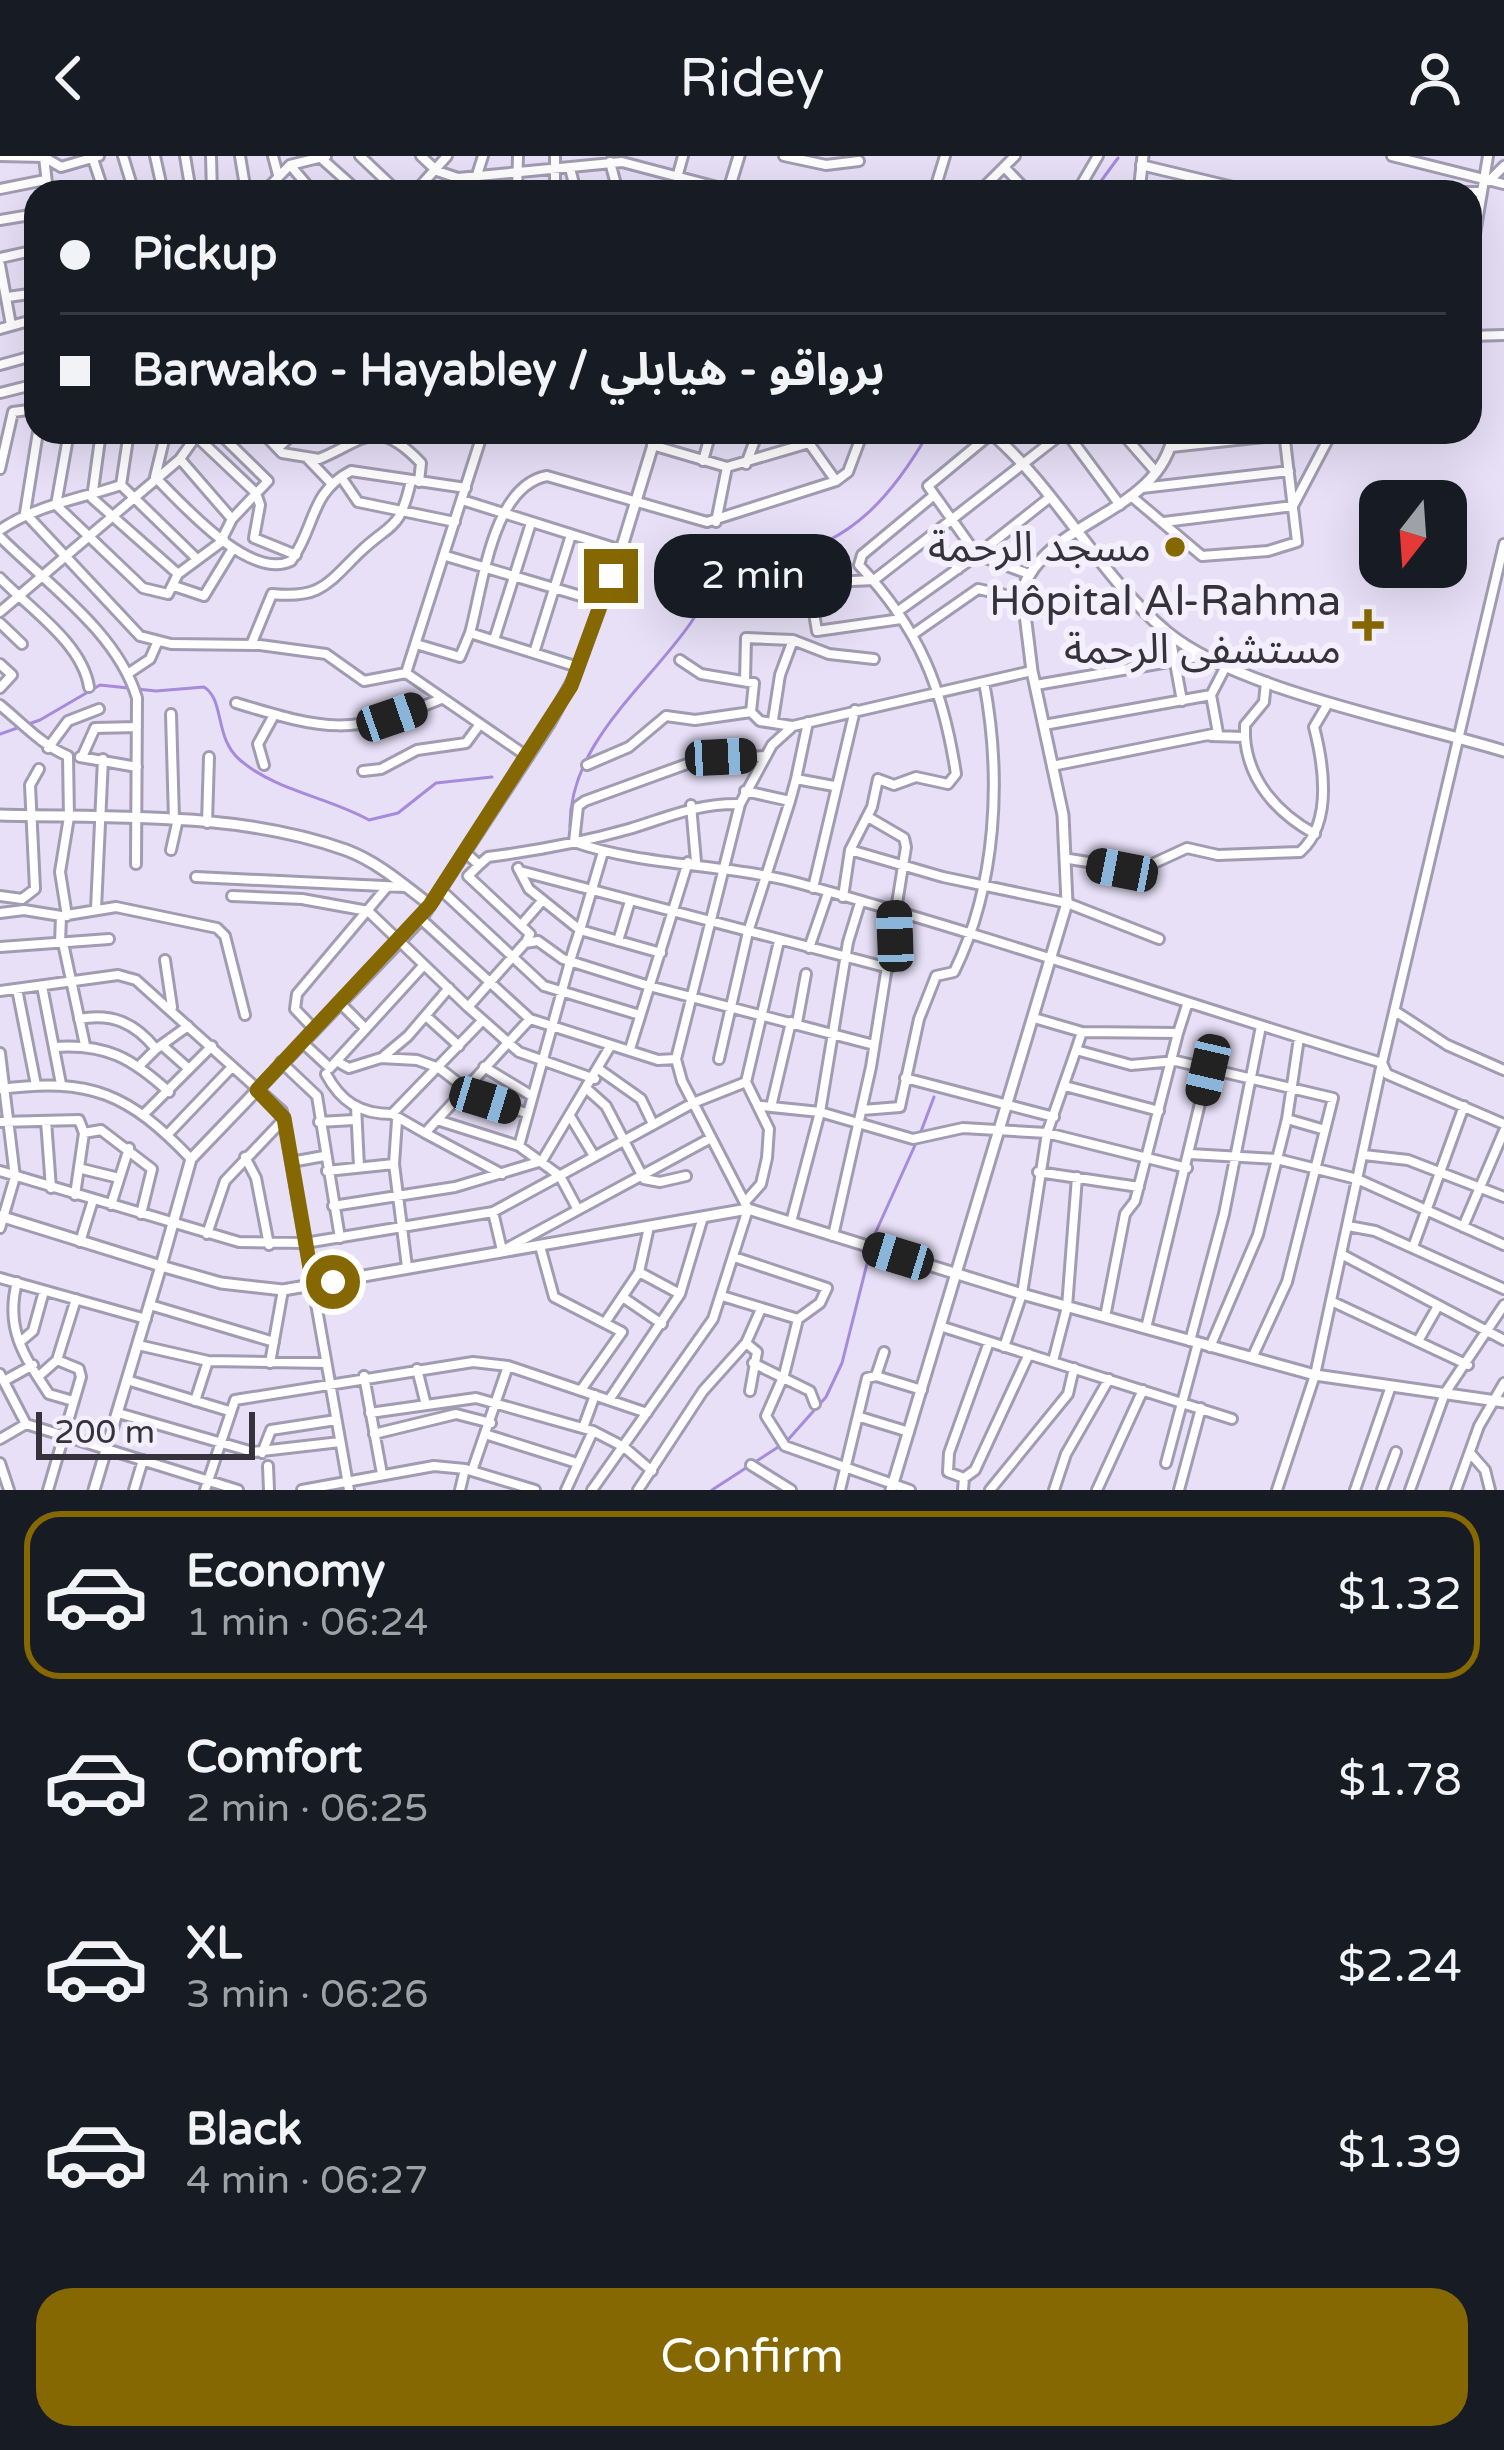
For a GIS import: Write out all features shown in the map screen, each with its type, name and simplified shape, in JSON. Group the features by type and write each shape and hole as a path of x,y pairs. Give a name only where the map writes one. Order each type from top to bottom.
{"street":[{"path":"0,156 44,156 61,167 95,157"},
{"path":"44,156 45,180"},
{"path":"273,156 278,175"},
{"path":"360,156 385,180"},
{"path":"421,156 437,171 458,178 640,160 697,180"},
{"path":"428,180 447,156"},
{"path":"482,180 483,156"},
{"path":"516,180 518,156"},
{"path":"552,180 555,156"},
{"path":"678,174 683,156"},
{"path":"784,156 826,165 859,161"},
{"path":"993,180 1015,156"},
{"path":"1392,156 1504,184"},
{"path":"1486,181 1488,156"},
{"path":"275,180 296,160 324,157 346,180"},
{"path":"1142,161 1211,180"},
{"path":"1482,188 1504,166"},
{"path":"570,169 573,180"},
{"path":"1006,169 1017,180"},
{"path":"0,262 11,326"},
{"path":"8,297 24,295"},
{"path":"0,329 24,322"},
{"path":"0,393 24,388"},
{"path":"0,469 13,412 12,389"},
{"path":"13,412 24,411"},
{"path":"25,514 36,444"},
{"path":"56,505 67,444"},
{"path":"92,498 99,444"},
{"path":"121,485 127,444"},
{"path":"155,477 163,444"},
{"path":"0,612 134,493 180,459 191,444"},
{"path":"207,444 256,494 260,506 254,538 296,555"},
{"path":"56,505 142,588 164,596 178,574 224,538 232,519 268,481 230,444"},
{"path":"274,444 307,458 324,458 343,444"},
{"path":"278,448 282,444"},
{"path":"251,646 272,594 295,596 333,585 361,551 391,532 404,512 421,463 400,444"},
{"path":"406,673 479,444"},
{"path":"703,460 708,444"},
{"path":"746,466 754,444"},
{"path":"94,1490 190,1160 399,944 466,853 578,667 638,500 652,445 727,467 746,466 798,444"},
{"path":"815,444 836,482"},
{"path":"416,644 460,657 504,513 523,484 547,476 716,522 836,482 848,472 858,444"},
{"path":"977,444 929,483 933,496 977,555 1029,574"},
{"path":"1002,444 1170,635 1204,656 1334,703 1504,751"},
{"path":"1047,444 874,580 809,583 814,629 899,615 1049,498"},
{"path":"1074,444 1120,506"},
{"path":"1132,444 1156,472"},
{"path":"892,1487 1067,903 1069,859 1020,598 1029,574 1076,530 1136,493 1156,472 1172,444"},
{"path":"1171,447 1197,444"},
{"path":"1136,493 1199,554 1231,556 1298,542 1285,444"},
{"path":"1293,506 1326,444"},
{"path":"307,458 332,484"},
{"path":"180,459 232,519"},
{"path":"716,522 727,467"},
{"path":"155,477 232,550 275,566 296,555 307,535 311,508 341,477 360,470 466,488"},
{"path":"1136,493 1289,471"},
{"path":"341,477 358,502 455,523"},
{"path":"121,485 92,498 25,514 0,534 129,673 137,727 136,864"},
{"path":"121,485 196,558"},
{"path":"842,897 850,850 868,817 878,779 894,785 916,777 952,781 941,692 899,615 859,565 862,555 933,496"},
{"path":"92,498 178,574"},
{"path":"462,500 621,550"},
{"path":"1162,523 1293,506"},
{"path":"25,514 131,629 157,643 326,654 364,681 406,673 528,757"},
{"path":"494,640 531,524"},
{"path":"534,653 572,535"},
{"path":"933,535 958,569"},
{"path":"1277,1490 1315,1375 1394,1010 1504,544"},
{"path":"173,586 205,596 232,550"},
{"path":"726,556 765,553 826,579"},
{"path":"446,556 602,602"},
{"path":"0,578 70,649 87,672 89,688"},
{"path":"911,635 979,589 1020,598"},
{"path":"0,623 22,644"},
{"path":"470,633 578,667"},
{"path":"1170,635 1182,701"},
{"path":"745,680 746,638 793,640 829,654 874,659"},
{"path":"773,720 780,675 793,640"},
{"path":"129,673 150,659 157,643"},
{"path":"1036,685 1204,656"},
{"path":"680,660 701,674 754,682 751,712"},
{"path":"0,664 12,675 0,688"},
{"path":"1211,736 1219,728 1211,695 1226,667"},
{"path":"751,712 760,721 793,726 1032,671"},
{"path":"1266,681 1264,702 1245,725 1246,737 1266,797 1276,810 1315,834"},
{"path":"862,1110 900,1107 936,976 954,973 972,936 997,784 984,682"},
{"path":"1044,725 1211,695"},
{"path":"236,703 317,728 364,727 442,698"},
{"path":"1069,859 1122,870 1150,868 1187,848 1217,855 1300,852 1315,834 1322,800 1314,727 1323,706 1334,703"},
{"path":"0,705 34,727 48,748 68,756 137,767"},
{"path":"48,748 68,721 99,709"},
{"path":"813,888 855,710"},
{"path":"587,765 629,746 661,717 695,720 751,712"},
{"path":"171,713 176,819 172,850"},
{"path":"264,765 258,744 274,715"},
{"path":"719,1059 748,932 769,876 808,722"},
{"path":"363,771 381,769 417,750 466,743 480,724"},
{"path":"746,1206 676,1059 740,804 766,756 793,726"},
{"path":"82,757 95,728 137,727"},
{"path":"1052,766 1211,736 1246,737"},
{"path":"68,756 69,817 60,872 61,944 85,1045"},
{"path":"574,842 576,815 585,800 698,760 766,756"},
{"path":"207,823 209,757"},
{"path":"96,909 103,759"},
{"path":"0,896 22,899 35,889 30,785 39,770"},
{"path":"796,778 834,785"},
{"path":"745,790 790,801"},
{"path":"468,1007 530,934 468,876 488,857 511,858 574,842 691,805 740,804"},
{"path":"630,1049 692,862 691,805"},
{"path":"0,815 176,819 345,850 430,905"},
{"path":"833,1236 890,968 894,911 904,867 904,838 868,817"},
{"path":"574,842 603,852 723,865 828,892 1382,1063 1387,1074 1504,1127 1500,1151 1463,1227"},
{"path":"850,850 904,867 1067,903 1160,939"},
{"path":"519,1146 603,852"},
{"path":"466,853 479,865"},
{"path":"511,858 521,880 580,931 661,953"},
{"path":"520,871 890,968"},
{"path":"196,877 405,886"},
{"path":"315,1030 295,1009 295,998 388,886"},
{"path":"441,890 544,986 640,1016"},
{"path":"809,948 828,892"},
{"path":"232,896 302,899 368,911 506,1044 543,1061 631,1088 653,1124"},
{"path":"618,941 631,901"},
{"path":"522,924 542,902"},
{"path":"791,1222 820,1112 860,903"},
{"path":"0,913 24,910 64,916 116,907 218,928 225,936 245,1015"},
{"path":"421,919 530,1019 658,1060 676,1059"},
{"path":"0,946 109,939"},
{"path":"525,943 538,940 572,962 874,1046"},
{"path":"746,1082 779,941"},
{"path":"165,960 172,1009"},
{"path":"303,1043 330,1068 423,966"},
{"path":"592,1490 713,1319 746,1206 756,1192 767,1157 766,1107 806,974"},
{"path":"0,991 118,975 151,989 284,1118 348,1485"},
{"path":"42,986 62,1084"},
{"path":"381,1058 448,988"},
{"path":"17,989 35,1085"},
{"path":"341,1004 365,1028"},
{"path":"1105,1317 1125,1214 1147,1160 1187,1005"},
{"path":"1394,1010 1458,1051 1504,1070"},
{"path":"79,1019 98,1016 127,1022 189,1069"},
{"path":"426,1016 459,1046"},
{"path":"1034,1018 1082,1032 1178,1033"},
{"path":"425,1133 530,1019"},
{"path":"407,1268 394,1164 394,1116 481,1022"},
{"path":"140,1066 188,1026"},
{"path":"1166,1463 1199,1344 1231,1156 1261,1026"},
{"path":"1004,1347 1022,1294 1047,1133 1082,1032"},
{"path":"1199,1344 1250,1260 1287,1119 1299,1038"},
{"path":"54,1047 85,1045 140,1066 169,1091"},
{"path":"333,1206 503,1175 542,1161 611,1045"},
{"path":"144,1114 212,1046"},
{"path":"1076,1050 1131,1065 1171,1063 1333,1098 1287,1282 1252,1358"},
{"path":"0,1053 15,1177 1,1220 221,1283 283,1290 746,1206 1022,1294 1315,1375 1498,1402"},
{"path":"338,1062 349,1068 381,1058 417,1060 439,1068 463,1089 526,1113"},
{"path":"281,1062 313,1088 340,1238"},
{"path":"167,1135 232,1067"},
{"path":"484,1067 532,1096"},
{"path":"1146,1328 1208,1070"},
{"path":"326,1074 338,1096 394,1116 503,1175"},
{"path":"905,1078 1055,1117"},
{"path":"0,1172 207,1234 269,1245 305,1243 493,1212 693,1103 746,1082"},
{"path":"746,1082 766,1107 820,1112 922,1139 953,1129 1047,1133 1187,1168"},
{"path":"3,1089 62,1084 107,1092 144,1114 190,1160"},
{"path":"1065,1086 1159,1111"},
{"path":"587,1089 602,1100 642,1174 653,1182 686,1176"},
{"path":"356,1106 359,1167"},
{"path":"1413,1247 1464,1106"},
{"path":"570,1116 594,1156"},
{"path":"207,1234 224,1180 259,1140 274,1134 284,1118"},
{"path":"1287,1119 1325,1130"},
{"path":"46,1120 51,1188"},
{"path":"5,1121 79,1120 84,1132 75,1196"},
{"path":"319,1122 355,1120"},
{"path":"437,1120 519,1146 560,1175 577,1208"},
{"path":"84,1132 101,1130 152,1169 141,1214"},
{"path":"500,1249 710,1138"},
{"path":"111,1205 129,1148"},
{"path":"1190,1154 1276,1160 1357,1179 1504,1245"},
{"path":"1364,1155 1408,1160 1504,1197"},
{"path":"245,1156 256,1178 269,1245"},
{"path":"291,1162 324,1156"},
{"path":"327,1171 394,1164"},
{"path":"82,1168 119,1178"},
{"path":"1038,1172 1139,1186"},
{"path":"1053,1361 1067,1307 1077,1177"},
{"path":"80,1242 93,1200"},
{"path":"493,1212 500,1249"},
{"path":"609,1400 680,1294 704,1217"},
{"path":"1348,1226 1413,1247 1504,1289"},
{"path":"606,1321 639,1272 650,1227"},
{"path":"540,1246 554,1297 606,1321 621,1336 581,1390"},
{"path":"1340,1253 1504,1340"},
{"path":"734,1258 825,1285 820,1303 798,1319 784,1375 766,1416 770,1430 785,1446 910,1490"},
{"path":"639,1272 680,1294"},
{"path":"0,1278 146,1319"},
{"path":"17,1282 8,1318 50,1394 73,1401"},
{"path":"270,1363 283,1290"},
{"path":"20,1342 33,1330 44,1291"},
{"path":"722,1296 798,1319"},
{"path":"624,1298 662,1324"},
{"path":"39,1376 57,1360 76,1299"},
{"path":"1331,1300 1468,1365"},
{"path":"150,1305 274,1342"},
{"path":"1418,1341 1438,1305"},
{"path":"1410,1490 1445,1393 1504,1305"},
{"path":"638,1490 703,1391 746,1343 761,1309"},
{"path":"943,1328 1232,1419"},
{"path":"964,1478 948,1472 949,1453 989,1341"},
{"path":"746,1343 757,1352 750,1391"},
{"path":"138,1345 208,1361 326,1363"},
{"path":"876,1376 884,1352"},
{"path":"963,1490 964,1478 975,1470 1029,1354"},
{"path":"48,1490 81,1372 57,1360"},
{"path":"195,1400 208,1361"},
{"path":"206,1485 229,1411 241,1398 364,1376 473,1362 508,1366 647,1413"},
{"path":"753,1363 810,1391 815,1404"},
{"path":"33,1366 2,1378 26,1424 206,1485 238,1490"},
{"path":"460,1490 488,1435 508,1366"},
{"path":"990,1490 1065,1398 1074,1368"},
{"path":"417,1370 425,1401"},
{"path":"364,1376 382,1474"},
{"path":"840,1490 867,1378 876,1376 924,1390"},
{"path":"1054,1490 1066,1454 1109,1379"},
{"path":"128,1380 229,1411"},
{"path":"1456,1490 1504,1383"},
{"path":"1355,1490 1391,1386"},
{"path":"1097,1490 1143,1390"},
{"path":"566,1490 595,1395"},
{"path":"370,1413 447,1398 498,1403 588,1430 624,1447 652,1471"},
{"path":"447,1398 449,1418"},
{"path":"1179,1490 1201,1408"},
{"path":"118,1414 262,1454 340,1442"},
{"path":"374,1434 456,1414 491,1423"},
{"path":"860,1417 909,1432"},
{"path":"262,1454 271,1430 336,1420"},
{"path":"0,1439 26,1424"},
{"path":"488,1435 577,1463"},
{"path":"1382,1490 1396,1452"},
{"path":"1471,1453 1485,1471 1490,1490"},
{"path":"134,1490 143,1460"},
{"path":"0,1463 6,1487"},
{"path":"751,1465 784,1489"},
{"path":"268,1466 269,1490"},
{"path":"302,1490 434,1466 469,1470 535,1490"}],"waterway":[{"path":"1102,180 1118,158"},
{"path":"781,556 806,550 850,528 886,495 921,444"},
{"path":"570,827 573,797 596,743 690,624 720,566 735,559"},
{"path":"0,734 40,720 100,685 156,691 204,687 215,701 226,741 240,760 286,787 369,820 398,813 436,783 492,777"},
{"path":"920,1134 934,1097"},
{"path":"712,1490 786,1442 826,1397 842,1363 874,1236 916,1143"}],"place":[{"name":"مسجد الرحمة","path":"1175,547"},
{"name":"Hôpital Al-Rahma مستشفى الرحمة","path":"1368,625"}],"route":[{"path":"333,1282 313,1285 284,1118 257,1090 421,919 571,686 611,576"}]}
